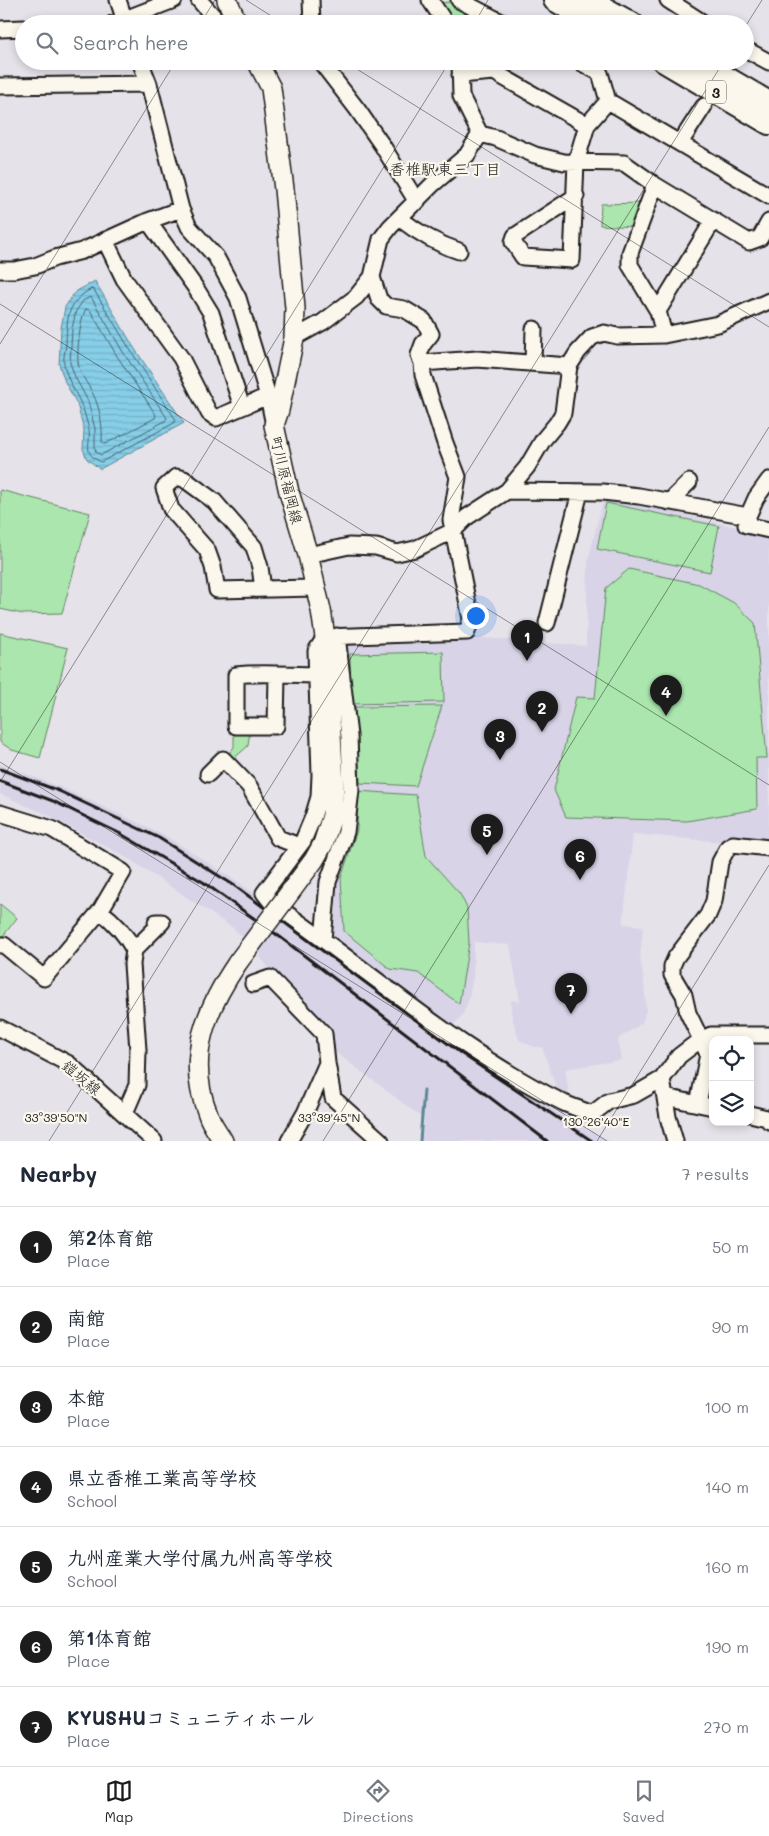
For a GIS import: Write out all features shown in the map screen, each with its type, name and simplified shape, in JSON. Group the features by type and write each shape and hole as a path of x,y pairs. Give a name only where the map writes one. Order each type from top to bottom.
{"highway":[{"path":"555,0 581,15"},
{"path":"589,0 616,15"},
{"name":"3","path":"679,70 769,123"},
{"name":"3","path":"712,70 769,104"}],"main road":[{"path":"226,0 234,15"},
{"name":"町川原福岡線","path":"223,1141 208,1116 202,1096 198,1066 200,1042 208,1015 219,990 238,962 314,860 332,816 334,785 331,637 289,492 274,426 294,338 295,308 284,189 271,88 262,70"}],"street":[{"path":"118,0 120,15"},
{"path":"138,15 174,0"},
{"path":"199,0 212,15"},
{"path":"311,0 312,15"},
{"path":"430,0 440,15"},
{"path":"459,0 488,15"},
{"path":"668,0 691,15"},
{"path":"0,29 15,28"},
{"path":"754,54 769,62"},
{"path":"143,70 181,209 189,227 216,257 238,298 268,396 274,426"},
{"path":"253,70 272,100"},
{"path":"327,70 377,138 417,202"},
{"path":"460,70 461,96 480,134 496,138 535,155 564,162 624,163 655,185 749,242 760,238 769,222"},
{"path":"477,70 494,72 587,125"},
{"path":"594,70 600,73 608,101 769,196"},
{"path":"0,86 148,84"},
{"path":"576,196 515,236 513,242 522,257 572,260 576,196 576,162 587,125 608,101"},
{"path":"680,143 704,106"},
{"path":"294,338 323,322 356,297 372,277 381,239 433,184 467,155 480,134"},
{"path":"655,185 630,253 630,265 658,311 664,335"},
{"path":"0,270 14,270 35,266 55,258 82,251 148,221 181,209"},
{"path":"399,218 414,230 443,246 459,251"},
{"path":"148,221 196,287 211,313 242,408"},
{"path":"658,311 712,221"},
{"path":"106,240 124,279 181,358 209,413 216,418 268,396"},
{"path":"372,277 378,299 386,306 404,309 424,320 431,334 423,344 418,355 422,363 423,376 458,477 451,520 471,619 467,632 331,637 316,651 319,797 313,817 299,846 264,893 271,902 448,1033 527,1083 566,1104 592,1114 609,1100 634,1095 662,1079 679,1056 700,1040 711,1035 769,1035"},
{"path":"308,555 349,546 376,547 397,554 415,549 453,531 474,512 507,491 527,467 543,440 563,413 569,366 578,352 592,337 604,333 617,336 664,335 718,324 769,302"},
{"path":"533,363 534,329"},
{"path":"422,363 477,359 569,366"},
{"path":"263,589 260,567 254,547 214,500 184,479 176,477 164,488 168,502 171,509 207,550 213,567 217,590 316,588"},
{"path":"769,480 756,498 746,525 769,530"},
{"path":"669,502 689,482"},
{"path":"507,491 580,492 639,496 748,516"},
{"path":"547,623 580,492"},
{"path":"323,940 328,882 346,832 352,790 349,736 331,637"},
{"path":"277,675 317,675"},
{"path":"208,774 223,759 248,786 278,838 299,846"},
{"path":"0,813 52,829 123,872 100,910 44,978 4,945 0,945"},
{"path":"665,1097 706,1106 708,1054 688,1014 684,995 672,975 672,966 676,957 708,915 714,901 720,862 728,847 733,844 769,848"},
{"path":"100,910 116,923 134,950"},
{"path":"125,1113 137,1085 138,1050 132,964 134,950 162,922 156,922"},
{"path":"253,984 270,978 324,1034 333,1098 381,1141"},
{"name":"鎧坂線","path":"0,1028 69,1064 154,1141"},
{"path":"289,1141 305,1113 327,1063"},
{"path":"662,1079 668,1117 675,1141"},
{"path":"754,1115 767,1118 769,1121"}],"shaded area":[{"path":"604,496 769,535 769,846 633,834 623,924 643,926 640,958 646,1010 642,1023 618,1039 621,1060 565,1069 570,1101 559,1096 542,1047 534,1047 519,1040 511,1013 511,1000 520,1002 510,945 474,942 473,977 468,1002 462,1016 452,1026 333,938 334,877 352,832 345,651 352,640 483,638 586,646 588,561"},
{"path":"0,764 60,787 161,833 237,881 560,1114 609,1141 422,1141 424,1119 330,1048 332,1034 302,1008 260,957 261,954 233,928 129,859 48,815 0,794"}],"green space":[{"path":"448,2 471,12 468,15 445,15 438,4"},
{"path":"642,203 633,227 600,225 601,204"},
{"path":"0,490 90,513 62,613 23,614 0,609"},
{"path":"606,503 719,526 710,572 597,549"},
{"path":"629,569 699,584 734,603 755,623 767,758 756,758 757,809 687,821 566,817 554,790 576,697 595,698 606,588"},
{"path":"0,633 68,648 40,758 12,750 0,742"},
{"path":"443,652 444,702 351,704 350,654"},
{"path":"442,706 416,786 360,783 355,707"},
{"path":"234,726 250,729 248,746 232,760 227,756 234,747"},
{"path":"358,791 416,795 426,856 460,894 467,908 469,943 459,1004 418,973 390,969 344,931 341,878 357,830"},
{"path":"0,904 17,918 0,940"}],"water":[{"path":"95,281 133,346 184,423 100,469 87,459 83,449 84,430 77,404 65,382 59,364 61,328 65,307 75,292"}],"waterway":[{"path":"420,1141 424,1090"}],"railway":[{"path":"0,769 59,791 159,838 235,886 462,1054 592,1141"},
{"path":"0,781 53,801 121,834 203,882 280,937 547,1141"}],"place":[{"name":"第2体育館","path":"527,661"},
{"name":"県立香椎工業高等学校","path":"666,716"},
{"name":"南館","path":"542,732"},
{"name":"本館","path":"500,760"},
{"name":"九州産業大学付属九州高等学校","path":"487,855"},
{"name":"第1体育館","path":"580,880"},
{"name":"KYUSHUコミュニティホール","path":"571,1014"}],"district":[{"name":"香椎駅東三丁目","path":"445,168"}]}
